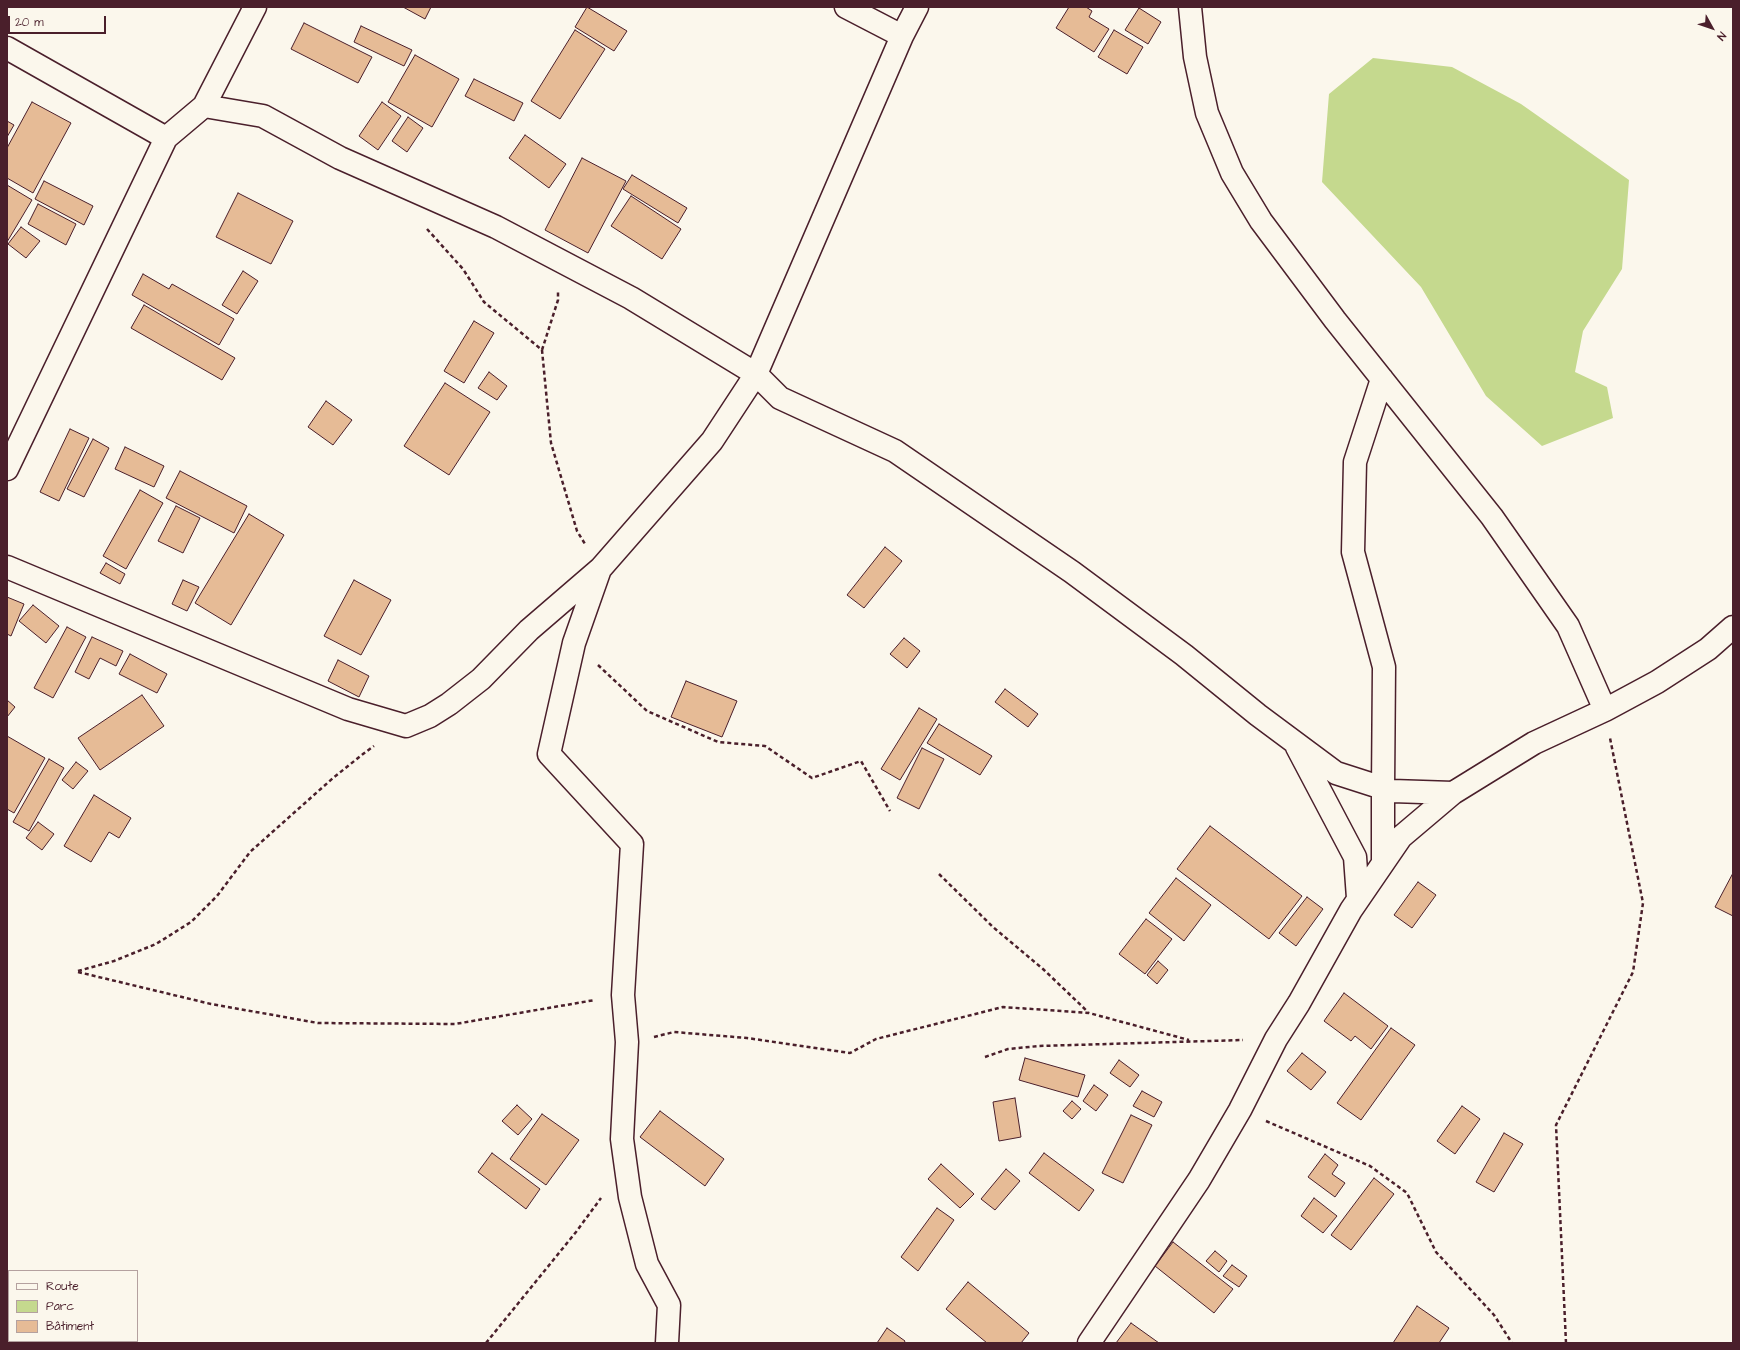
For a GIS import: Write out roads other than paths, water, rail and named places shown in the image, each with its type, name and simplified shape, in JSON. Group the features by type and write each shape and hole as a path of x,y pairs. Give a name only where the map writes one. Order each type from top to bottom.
{"street":[{"path":"7,469 12,446 166,138 204,106 255,7"},
{"path":"846,7 902,36"},
{"path":"7,567 348,710 406,726 430,716 449,704 481,679 529,630 600,568 712,441 756,374 902,36 917,7"},
{"path":"1190,7 1195,57 1208,113 1232,173 1261,221 1335,320 1492,517 1568,626 1605,710"},
{"path":"7,48 166,138"},
{"path":"204,106 263,116 340,158 496,227 631,298 756,374 780,398 895,451 1072,572 1184,655 1258,715 1336,773 1392,791 1453,793"},
{"path":"1382,379 1355,462 1353,552 1384,667 1382,789 1383,862"},
{"path":"600,568 574,643 548,754 632,844 623,995 627,1042 622,1139 630,1197 647,1264 669,1305 667,1343"},
{"path":"1089,1343 1199,1180 1240,1110 1276,1039 1299,1003 1358,898 1401,837 1453,793 1534,743 1605,710 1657,682 1708,649 1733,627"},
{"path":"1294,741 1355,857 1358,898"}]}
